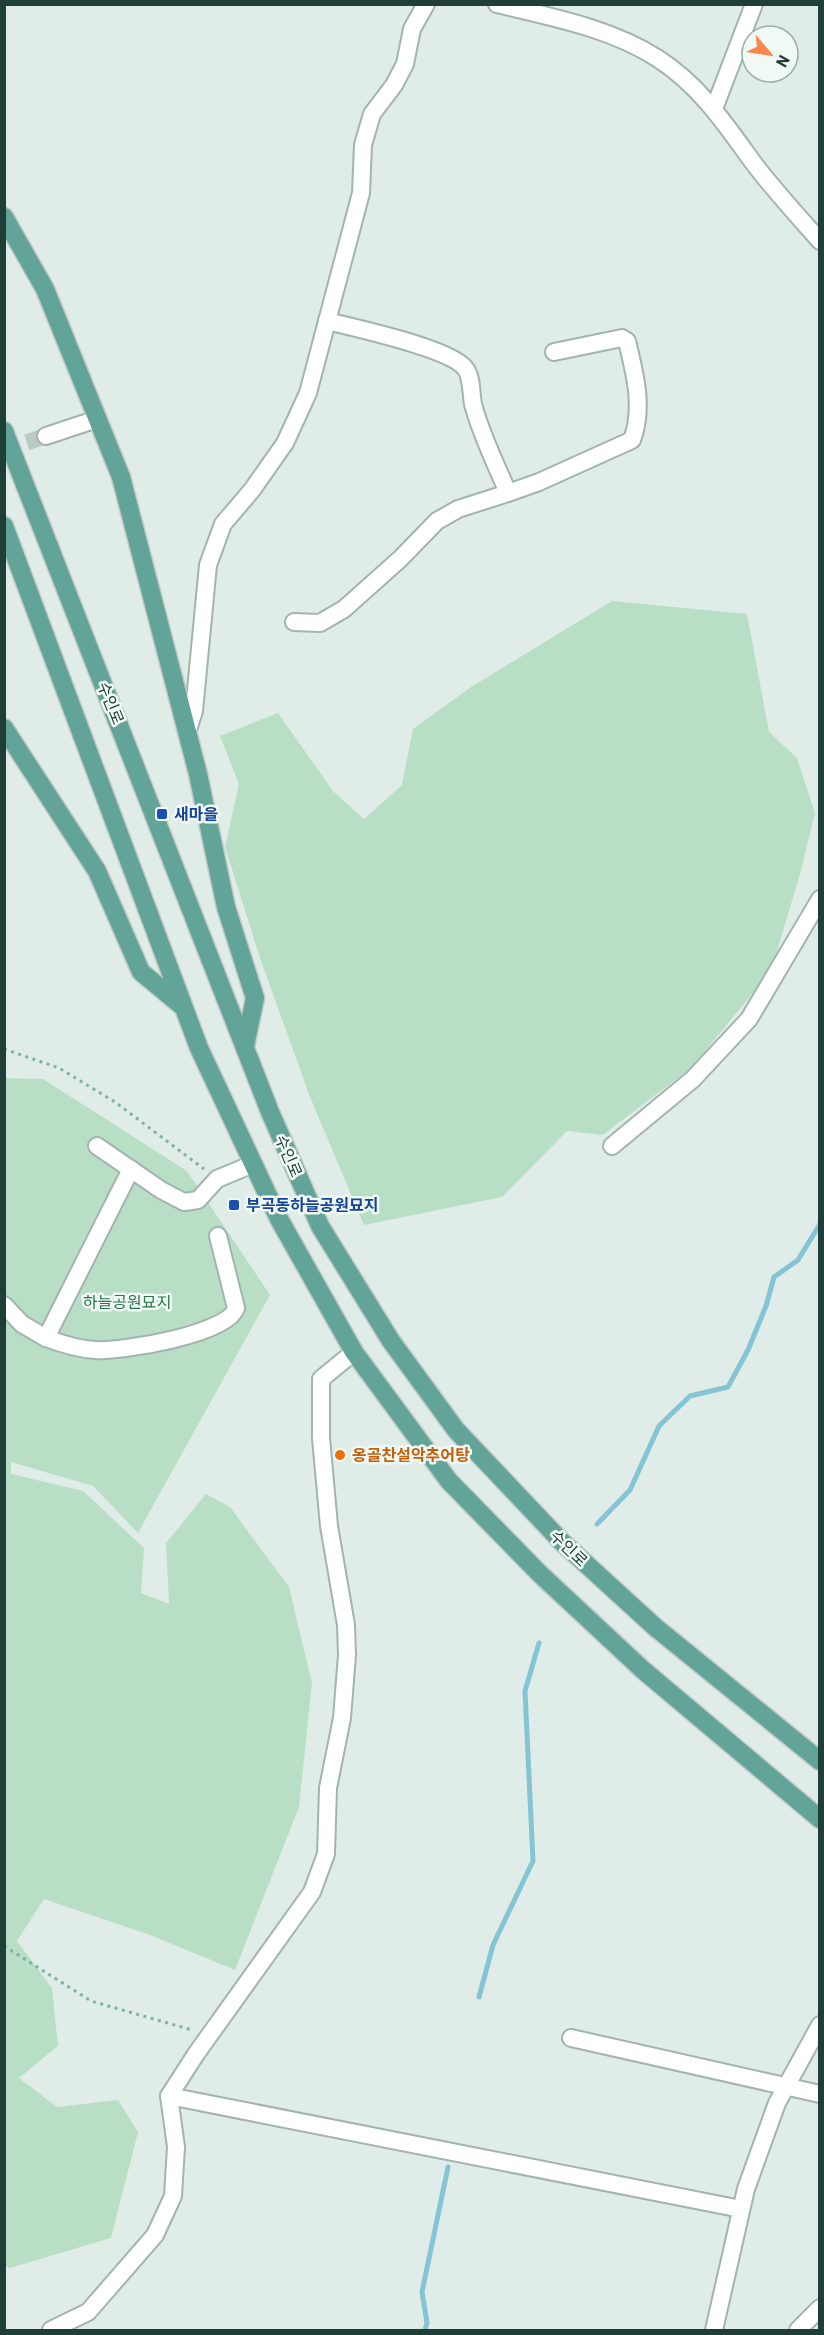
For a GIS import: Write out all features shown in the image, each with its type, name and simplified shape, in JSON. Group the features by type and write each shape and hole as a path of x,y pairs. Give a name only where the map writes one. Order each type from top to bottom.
{"main road":[{"path":"4,217 45,289 121,477 187,732 226,907 255,998 245,1046"},
{"name":"수인로","path":"4,431 245,1046 320,1226 391,1341 456,1430 579,1558 656,1627 819,1761"},
{"path":"4,526 199,1048 279,1219 354,1352 449,1481 540,1574 643,1670 819,1819"},
{"path":"4,728 97,872 141,972 184,1008"}],"street":[{"path":"187,732 194,711 208,565 223,524 252,490 285,443 308,393 361,193 363,146 372,114 394,85 405,64 412,29 426,4"},
{"path":"497,4 590,28 626,41 658,58 701,94 766,178 819,241"},
{"path":"714,109 754,4"},
{"path":"327,321 429,349 456,360 467,369 473,404 484,437 508,493"},
{"path":"294,622 320,623 344,609 400,559 437,521 458,509 539,482 632,440 638,424 637,381 627,341 622,338 554,352"},
{"path":"46,436 98,419"},
{"path":"612,1146 693,1079 749,1019 819,899"},
{"path":"97,1146 184,1203 198,1200 218,1179 253,1164"},
{"path":"46,1338 131,1170"},
{"path":"4,1305 22,1324 46,1338 71,1347 118,1350 165,1340 228,1320 234,1315 234,1297 218,1236"},
{"path":"51,2331 88,2312 155,2235 173,2196 176,2147 169,2096 312,1892 326,1854 328,1788 342,1718 347,1655 346,1625 329,1526 321,1438 321,1380 354,1352"},
{"path":"714,2331 741,2209 777,2103 819,2025"},
{"path":"571,2038 819,2094"},
{"path":"169,2096 741,2209"},
{"path":"798,2331 819,2308"}],"path":[{"path":"4,1049 59,1068 106,1096 218,1179"},
{"path":"4,1946 91,2001 210,2035"}],"green space":[{"path":"612,601 747,614 769,732 797,758 815,813 800,874 771,971 692,1067 603,1135 567,1131 502,1197 364,1225 310,1097 260,958 225,847 239,784 220,736 278,713 333,791 364,819 402,785 413,729 471,687"},
{"name":"하늘공원묘지","path":"4,1078 43,1079 187,1171 270,1295 138,1533 93,1486 11,1462 11,1474 83,1491 144,1548 141,1593 169,1604 166,1543 206,1494 230,1507 289,1587 312,1683 299,1807 235,1970 150,1935 44,1899 17,1941 52,1988 58,2046 19,2078 57,2107 118,2100 138,2132 111,2238 10,2268 4,2266"}],"waterway":[{"path":"597,1524 630,1490 659,1426 690,1396 728,1387 748,1350 766,1306 774,1277 798,1260 820,1224"},
{"path":"479,1997 493,1945 533,1861 525,1691 539,1643"},
{"path":"425,2330 427,2323 422,2292 448,2167"}],"tunnel":[{"path":"4,450 46,436"}],"place":[{"name":"새마을","path":"162,814"},
{"name":"부곡동하늘공원묘지","path":"234,1205"},
{"name":"옹골찬설악추어탕","path":"340,1455"}]}
